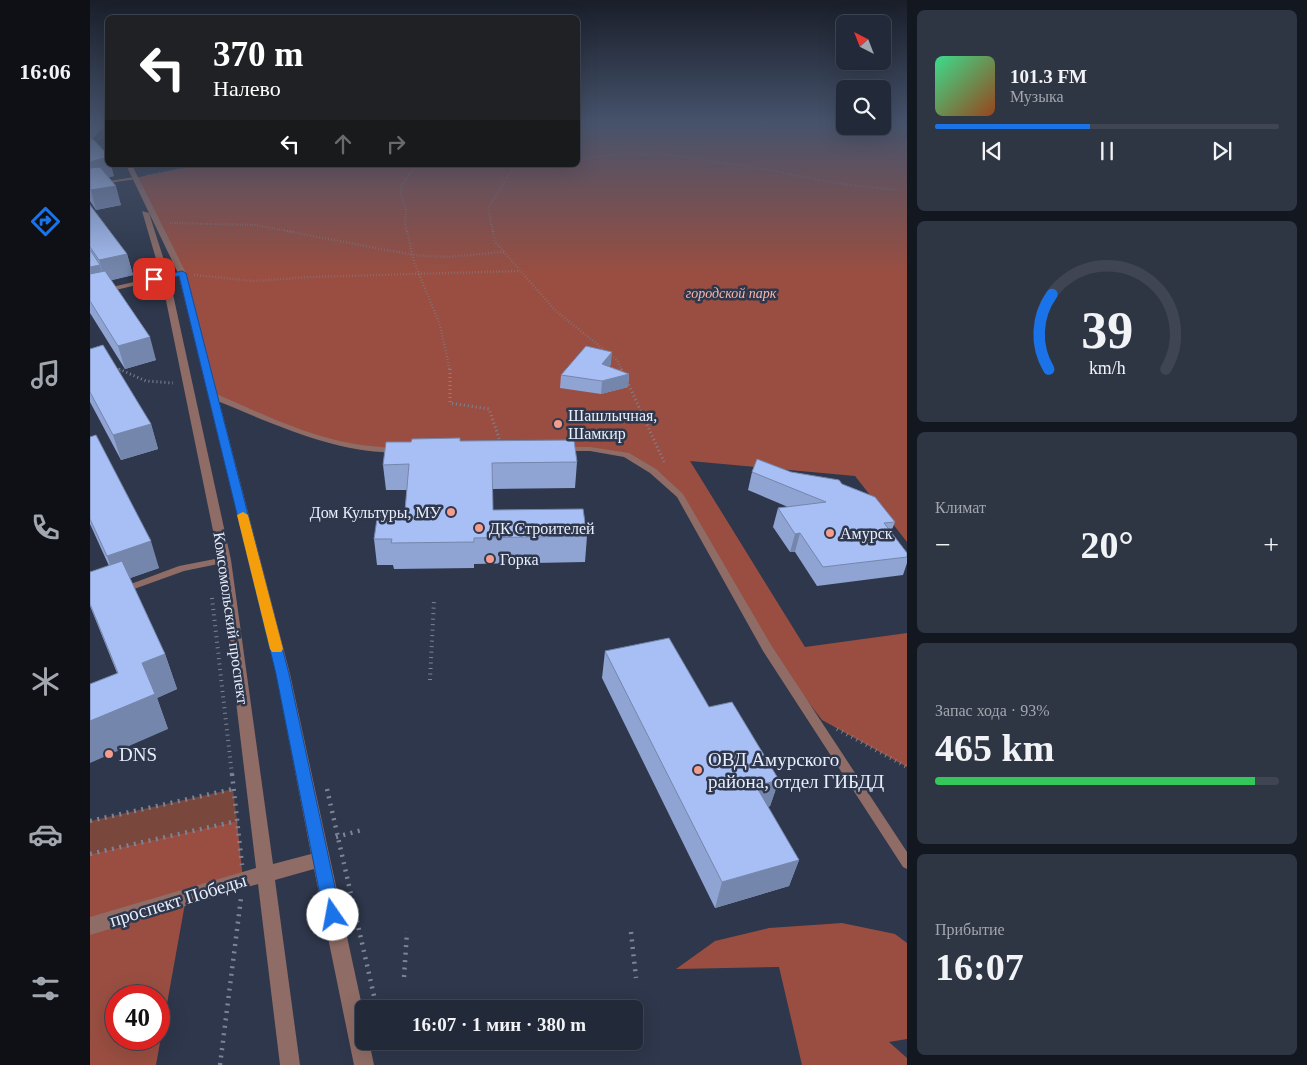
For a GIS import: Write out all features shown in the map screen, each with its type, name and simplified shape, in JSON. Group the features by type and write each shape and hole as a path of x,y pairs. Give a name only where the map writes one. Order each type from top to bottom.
{"street":[{"name":"Комсомольский проспект","path":"132,174 182,273 282,674 364,1065"},
{"name":"Комсомольский проспект","path":"134,178 164,276 225,560 290,1065"},
{"name":"проспект Победы","path":"90,926 243,880 321,859"}],"lane":[{"path":"90,185 134,178"},
{"path":"90,294 182,273"},
{"path":"213,396 312,435 346,445 403,451"},
{"path":"551,449 590,449 626,455 652,471 680,496 767,648 907,863"},
{"path":"113,594 182,568 225,560"}],"path":[{"path":"134,178 156,174"},
{"path":"410,174 401,186 401,196 406,209 405,224 419,273 440,324 450,375 450,403 489,409 503,450"},
{"path":"510,174 488,208 496,242 557,312 617,360 680,496"},
{"path":"787,174 843,184 896,190"},
{"path":"157,223 255,225 413,255 449,257 504,252"},
{"path":"182,273 254,281 310,277 520,271"},
{"path":"113,366 146,381 174,383"},
{"path":"172,374 175,392"},
{"path":"208,564 243,880 220,1065"},
{"path":"430,680 434,601"},
{"path":"90,821 233,789"},
{"path":"90,854 237,821"},
{"path":"404,978 407,932"},
{"path":"631,932 636,978"}],"shaded area":[{"path":"233,789 237,821 90,854 90,821"}],"green space":[{"name":"городской парк","path":"156,174 907,174 907,542 855,476 690,461 805,647 907,633 907,767 822,720 767,648 680,496 653,471 626,455 590,449 384,451 346,445 312,435 213,396 182,273 134,178"},
{"path":"237,821 243,880 186,898 170,987 170,985 105,985 105,1050 159,1050 156,1065 90,1065 90,854"},
{"path":"842,923 895,934 907,943 907,1039 889,1042 907,1058 907,1065 802,1065 779,967 676,969 715,941 769,928"}],"building":[{"path":"90,174 106,174 116,186 91,190"},
{"path":"90,205 127,254 99,260 90,247"},
{"path":"91,251 100,265 90,267"},
{"path":"105,271 150,337 118,346 90,301 90,274"},
{"path":"103,345 151,424 113,435 90,392 90,349"},
{"path":"586,346 612,352 602,364 629,374 602,381 561,375"},
{"path":"96,435 151,541 107,556 90,519 90,437"},
{"path":"460,438 460,441 574,440 577,462 492,463 493,510 583,509 587,536 474,538 474,542 391,543 392,539 374,539 378,512 405,511 409,464 383,465 386,442 411,442 412,439"},
{"path":"757,459 791,472 839,480 842,484 875,497 895,522 884,523 907,553 907,557 823,567 800,533 795,534 778,508 826,502 752,472"},
{"path":"122,561 165,654 142,663 155,694 90,721 90,684 118,673 90,604 90,572"},
{"name":"ОВД Амурского района, отдел ГИБДД","path":"669,638 709,707 732,702 779,780 756,786 799,860 722,882 605,651"}],"slow traffic":[{"path":"243,515 276,649"}],"place":[{"name":"Шашлычная, Шамкир","path":"558,424"},
{"name":"Дом Культуры, МУ","path":"451,512"},
{"name":"ДК Строителей","path":"479,528"},
{"name":"Амурск","path":"830,533"},
{"name":"Горка","path":"490,559"},
{"name":"DNS","path":"109,754"},
{"name":"ОВД Амурского района, отдел ГИБДД","path":"698,770"}],"route":[{"path":"154,279 182,273 282,674 333,915"}]}
